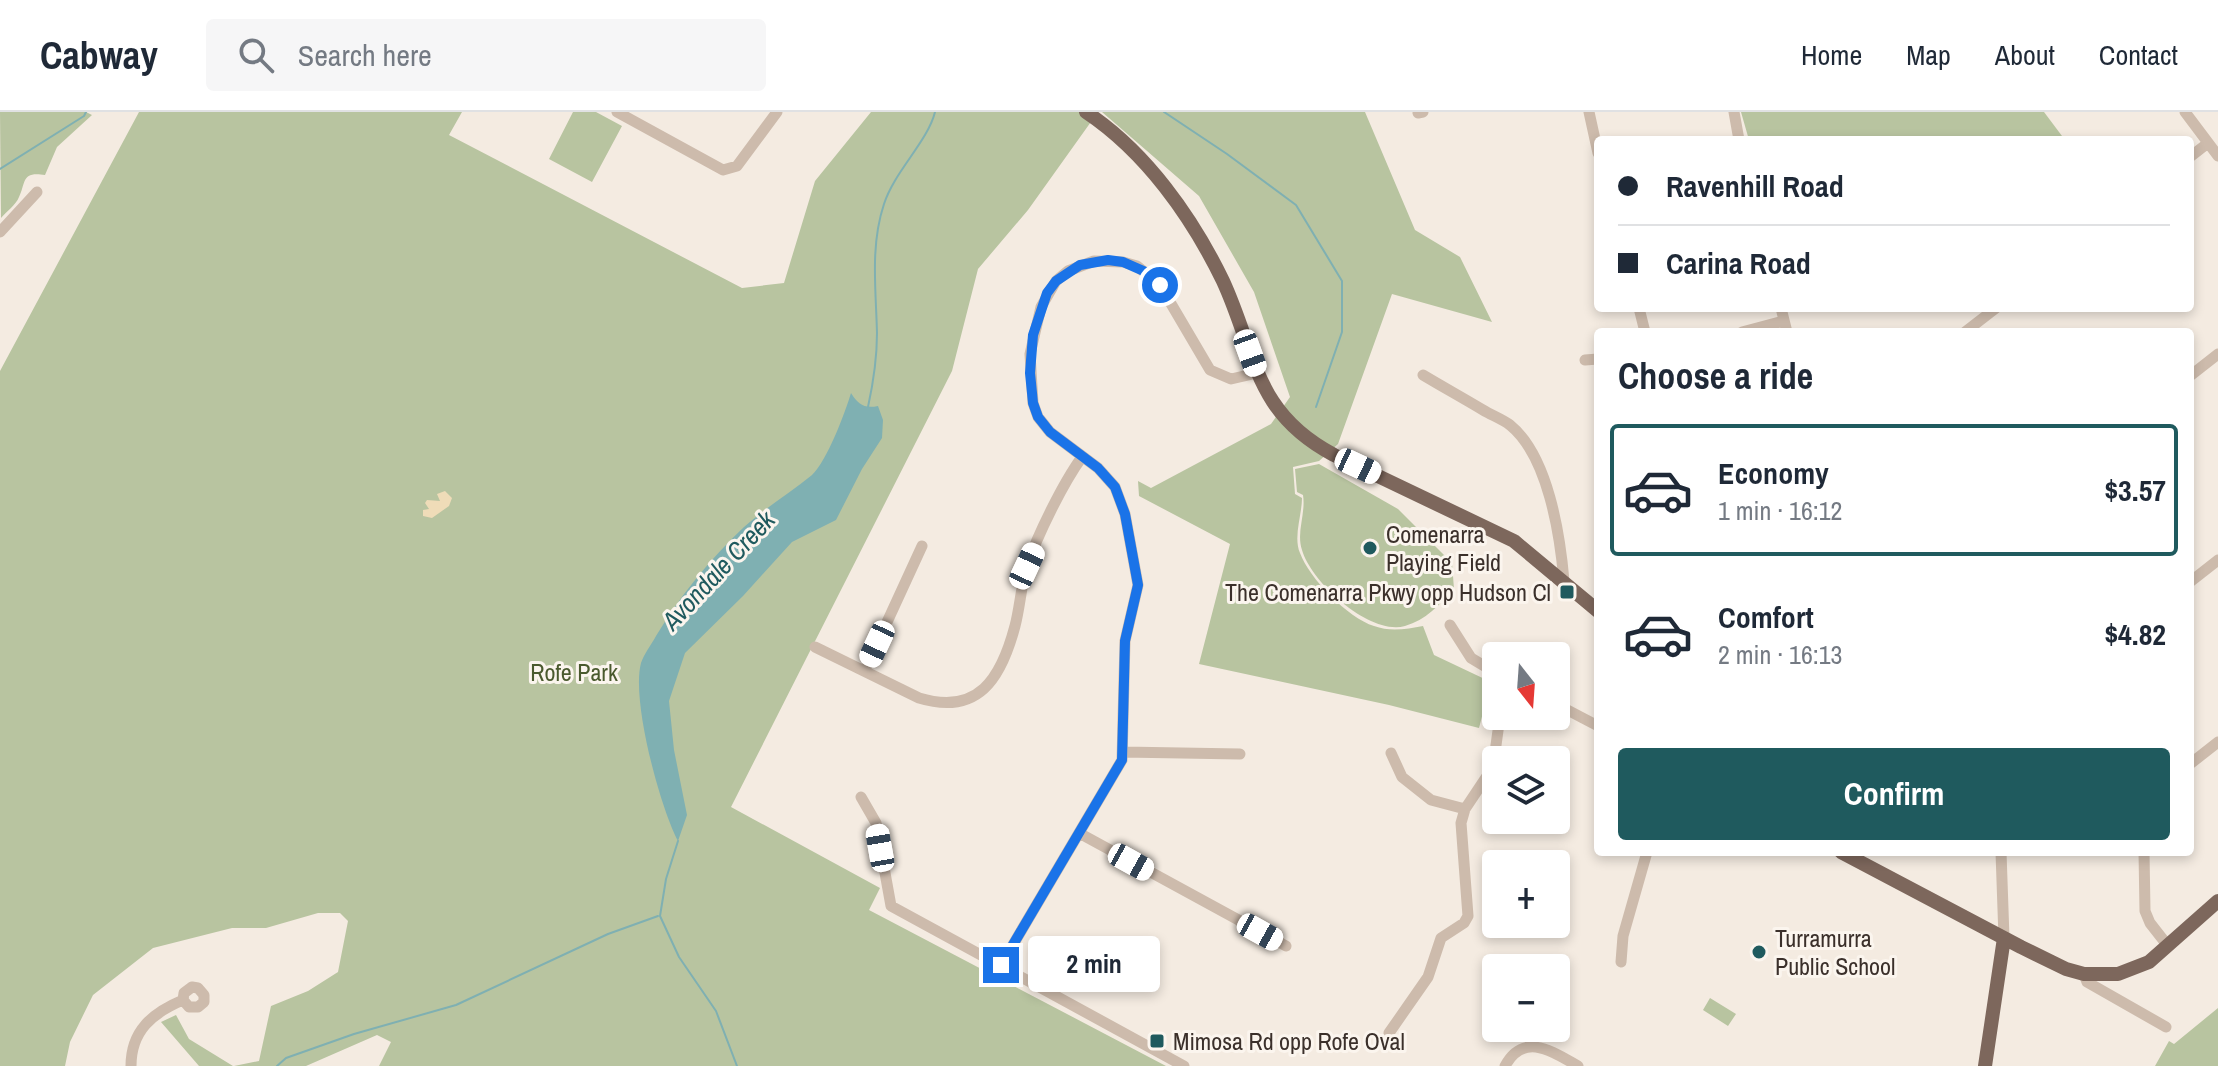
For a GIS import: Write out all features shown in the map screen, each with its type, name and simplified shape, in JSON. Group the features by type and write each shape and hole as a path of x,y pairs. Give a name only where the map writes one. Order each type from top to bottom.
{"main road":[{"path":"1086,112 1135,153 1196,233 1224,285 1257,373 1275,408 1304,438 1498,532 1534,555 1594,607"},
{"path":"1868,860 2004,938 2066,969 2084,974 2127,972 2149,962 2218,901"},
{"path":"1985,1066 2004,938"}],"street":[{"path":"617,112 723,170 737,166 777,112"},
{"path":"1589,112 1594,136"},
{"path":"1734,112 1738,136"},
{"path":"2185,112 2214,146 2194,155"},
{"path":"0,232 37,192"},
{"path":"1001,965 1118,768 1123,752 1125,641 1138,585 1121,498 1106,476 1044,426 1033,403 1030,373 1033,335 1047,293 1056,281 1080,265 1108,260 1137,266 1160,285 1210,370 1233,380 1257,373"},
{"path":"1970,328 1991,312"},
{"path":"2194,373 2218,354"},
{"path":"1423,375 1508,424 1533,453 1546,485 1562,555 1564,581"},
{"path":"815,647 936,704 953,703 983,692 998,668 1015,629 1027,566 1070,473 1082,457"},
{"path":"865,670 922,546"},
{"path":"2194,579 2218,560"},
{"path":"1450,625 1471,658 1482,665"},
{"path":"1570,711 1594,724"},
{"path":"1389,1033 1428,977 1441,938 1464,923 1468,916 1461,823 1465,809 1493,767 1498,730"},
{"path":"2194,761 2218,742"},
{"path":"1123,752 1240,754"},
{"path":"1391,753 1402,777 1431,800 1465,809"},
{"path":"861,797 876,823 890,904 895,909 1184,1066"},
{"path":"1079,833 1286,946"},
{"path":"1621,962 1623,936 1646,856"},
{"path":"2001,856 2004,938"},
{"path":"2144,856 2145,911 2150,923 2168,946"},
{"path":"2084,974 2087,982 2166,1027"},
{"path":"131,1066 135,1042 144,1025 164,1008 183,1000"},
{"path":"1505,1066 1516,1052 1536,1046 1549,1049 1578,1066"}],"green space":[{"path":"0,112 86,112 92,115 57,147 45,175 32,175 26,179 18,200 1,218"},
{"name":"Rofe Park","path":"139,112 462,112 449,135 742,288 784,283 815,181 871,112 1098,112 1028,210 978,269 952,371 731,807 880,888 869,910 1166,1066 379,1066 391,1042 377,1035 306,1066 234,1066 259,1061 271,1006 308,991 338,972 348,921 340,913 318,913 266,928 232,928 153,948 93,995 70,1042 65,1066 0,1066 0,371"},
{"path":"573,112 596,112 622,126 592,182 549,159"},
{"path":"1102,112 1365,112 1415,230 1460,257 1492,322 1392,294 1338,444 1319,461 1293,467 1295,494 1302,498 1298,547 1312,574 1331,596 1364,622 1392,629 1423,626 1434,655 1482,678 1479,728 1199,664 1230,544 1139,496 1138,481 1151,488 1271,424 1290,397 1254,292 1199,196"},
{"path":"1741,112 2044,112 2062,136 1748,136"},
{"name":"Comenarra Playing Field","path":"1319,464 1398,509 1452,563 1454,589 1426,616 1405,626 1375,623 1344,604 1317,577 1300,543 1304,502 1303,495 1297,492 1295,469"},
{"path":"1710,998 1736,1014 1728,1026 1703,1010"},
{"path":"2218,1008 2218,1066 2155,1066 2169,1041 2174,1044"},
{"path":"176,1015 189,1039 233,1066 199,1066 161,1022"}],"sand":[{"path":"445,491 452,498 449,506 432,518 423,516 423,510 429,509 425,503 427,500 440,501 437,494"}],"water":[{"path":"851,393 862,405 878,406 883,420 882,438 836,520 792,542 685,653 669,701 674,750 687,815 678,841 663,804 649,753 640,702 642,660 675,607 719,552 752,520 818,468 835,436"}],"waterway":[{"path":"0,169 86,112"},
{"name":"Avondale Creek","path":"868,407 876,351 875,268 880,220 895,180 925,134 935,112"},
{"path":"1164,112 1296,205 1342,281 1342,332 1316,407"},
{"name":"Avondale Creek","path":"678,841 666,879 660,916 679,957 716,1011 737,1066"},
{"path":"277,1066 286,1058 354,1034 456,1005 608,934 658,916"}],"place":[{"name":"Comenarra Playing Field","path":"1370,548"},
{"name":"The Comenarra Pkwy opp Hudson Cl","path":"1567,592"},
{"name":"Turramurra Public School","path":"1759,952"},
{"name":"Mimosa Rd opp Rofe Oval","path":"1157,1041"}],"route":[{"path":"1001,965 1122,760 1125,641 1138,585 1125,514 1115,487 1098,468 1050,432 1038,417 1031,390 1033,335 1047,293 1056,281 1080,265 1108,260 1123,262 1137,266 1160,285"}]}
